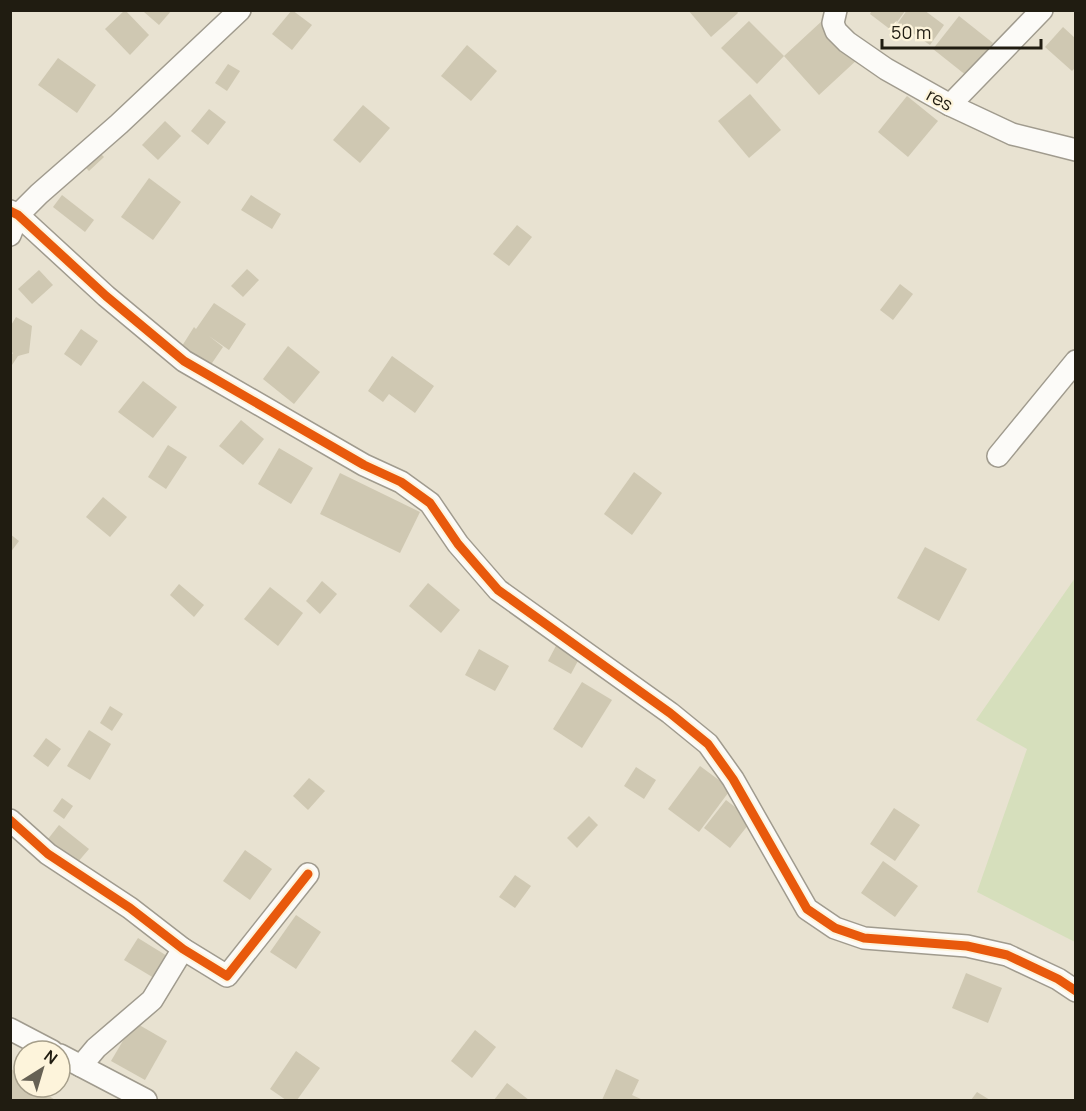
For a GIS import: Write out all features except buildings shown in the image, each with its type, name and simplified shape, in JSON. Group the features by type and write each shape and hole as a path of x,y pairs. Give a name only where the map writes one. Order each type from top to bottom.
{"street":[{"path":"240,10 13,220 184,361 364,465 401,482 430,503 458,544 498,590 670,713 708,744 733,779 807,909 835,928 864,938 967,946 1007,955 1058,979 1076,991"},
{"name":"res","path":"836,10 833,23 836,32 886,69 950,105 1012,134 1076,150"},
{"path":"950,105 1042,10"},
{"path":"998,456 1076,361"},
{"path":"10,820 48,854 130,908 183,949 227,976 308,874"},
{"path":"81,1066 96,1048 152,1000 183,949"},
{"path":"10,1029 29,1039"},
{"path":"72,1061 146,1101"}],"green space":[{"path":"1075,578 1075,942 977,892 1027,749 976,720"}],"cycle path":[{"path":"10,211 18,215 106,296 184,361 364,465 401,482 430,503 458,544 498,590 670,713 708,744 733,779 807,909 835,928 864,938 967,946 1007,955 1058,979 1076,991"},
{"path":"10,820 48,854 130,908 183,949 227,976 308,874"}]}
